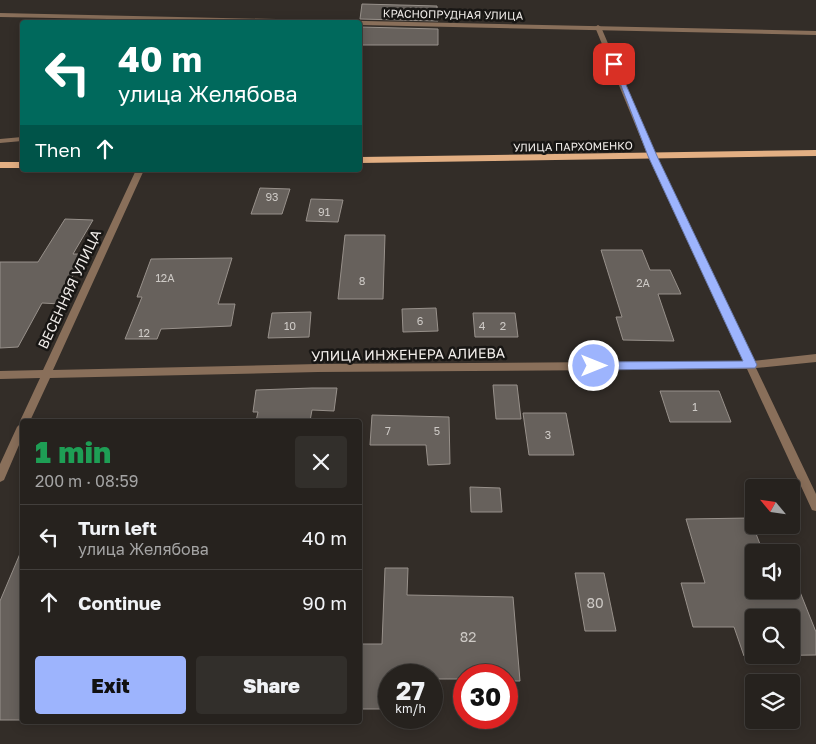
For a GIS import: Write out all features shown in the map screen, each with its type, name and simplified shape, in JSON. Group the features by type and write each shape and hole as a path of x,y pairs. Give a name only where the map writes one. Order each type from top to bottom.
{"main road":[{"name":"УЛИЦА ПАРХОМЕНКО","path":"362,160 816,153"},
{"path":"0,165 20,165"}],"street":[{"name":"КРАСНОПРУДНАЯ УЛИЦА","path":"0,15 181,20"},
{"name":"КРАСНОПРУДНАЯ УЛИЦА","path":"362,23 816,33"},
{"path":"598,27 652,156 816,506"},
{"path":"0,141 20,139"},
{"name":"ВЕСЕННЯЯ УЛИЦА","path":"26,419 139,172"},
{"name":"УЛИЦА ИНЖЕНЕРА АЛИЕВА","path":"0,375 318,368 751,365 816,358"},
{"path":"0,477 20,432"}],"building":[{"path":"362,4 437,6 438,21 360,19"},
{"path":"362,27 438,29 438,45 362,45"},
{"path":"260,188 290,189 282,214 251,214"},
{"path":"311,199 343,200 338,222 306,221"},
{"path":"65,219 93,220 73,254 85,254 70,281 73,281 61,304 42,303 18,347 0,348 0,262 38,262"},
{"path":"345,235 385,235 383,299 338,299"},
{"path":"601,250 642,250 650,270 670,270 681,294 658,294 674,341 623,340 616,317 622,317"},
{"path":"232,258 218,304 235,304 231,326 161,329 157,339 125,339 142,297 137,297 151,259"},
{"path":"436,308 438,331 403,332 402,309"},
{"path":"311,312 309,337 268,338 272,313"},
{"path":"473,313 515,313 518,337 475,337"},
{"path":"493,385 517,385 521,419 496,419"},
{"path":"337,388 334,411 312,410 310,419 256,419 258,412 253,412 256,390"},
{"path":"660,391 719,391 731,422 670,422"},
{"path":"523,413 566,413 574,455 529,455"},
{"path":"372,415 449,417 450,464 428,465 426,445 370,445"},
{"path":"470,487 500,488 502,512 471,512"},
{"path":"745,518 745,534 756,534 760,544 745,544 745,599 800,599 800,592 816,632 816,655 800,655 800,609 745,609 745,656 734,627 693,627 681,583 705,583 686,519"},
{"path":"20,554 20,720 0,720 0,601"},
{"path":"385,568 408,568 407,595 513,597 520,681 518,681 518,664 453,664 453,679 443,679 443,664 378,664 378,709 362,709 362,644 382,644"},
{"path":"575,573 604,573 616,631 585,631"}],"route":[{"path":"594,366 751,365 652,156 614,64"}]}
